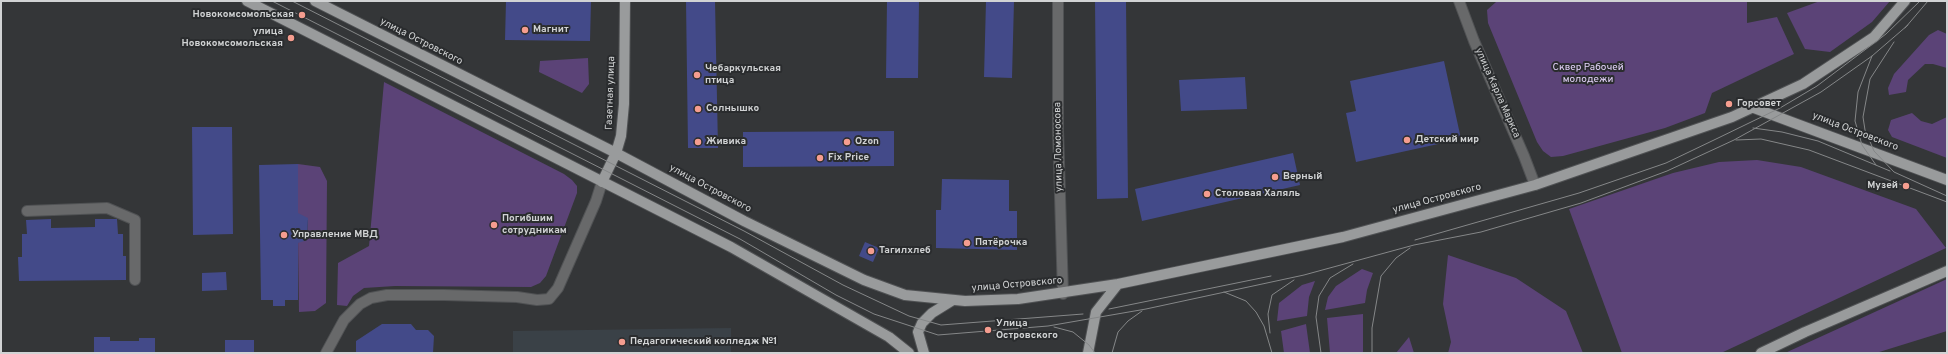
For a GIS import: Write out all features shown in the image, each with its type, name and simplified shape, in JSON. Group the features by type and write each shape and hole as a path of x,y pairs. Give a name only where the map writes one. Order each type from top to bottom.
{"main road":[{"path":"247,1 731,247 889,337 909,353"},
{"name":"улица Островского","path":"315,1 616,153 744,221 864,280 905,295 965,301 1018,299 1063,294 1118,284 1343,237 1535,185 1754,108 1803,84 1874,37 1905,1"},
{"name":"Газетная улица","path":"602,182 616,153 621,136 624,104 625,1"},
{"name":"улица Островского","path":"1754,108 1947,180"},
{"path":"1761,353 1805,332 1947,271"},
{"path":"1088,353 1096,312 1118,284"},
{"path":"924,353 918,332 922,323 932,313 953,300"}],"street":[{"name":"улица Ломоносова","path":"1058,1 1058,130 1063,294"},
{"name":"улица Карла Маркса","path":"1459,1 1474,41 1535,185"},
{"path":"326,353 344,320 360,304 371,298 387,294 517,297 537,300 549,299 558,288 596,201 602,182"},
{"path":"27,211 107,208 136,220 135,280"}],"shaded area":[{"name":"Педагогический колледж №1","path":"731,328 731,353 513,353 513,331"}],"green space":[{"name":"Сквер Рабочей молодежи","path":"1747,1 1747,23 1777,17 1794,54 1712,93 1705,113 1665,128 1563,156 1551,157 1543,151 1537,142 1488,23 1487,10 1496,2"},
{"path":"1820,1 1890,1 1872,22 1830,52 1805,49 1787,13"},
{"path":"1938,30 1947,34 1947,68 1933,64 1925,64 1908,80 1906,92 1889,95 1888,88 1894,74 1929,35"},
{"path":"588,58 589,84 582,93 539,72 540,61"},
{"path":"384,82 564,174 577,186 577,193 546,276 540,283 531,287 395,286 364,288 353,296 347,306 337,305 338,263 369,246"},
{"path":"1912,113 1921,121 1932,124 1947,117 1947,158 1892,137 1888,130 1891,120"},
{"path":"1757,160 1801,167 1916,209 1946,248 1721,353 1622,353 1569,209 1673,173 1719,162"},
{"path":"298,164 320,167 327,181 326,303 315,311 299,312 298,237 307,239 308,220 298,221"},
{"path":"1448,255 1516,278 1566,311 1583,353 1448,353 1451,342 1443,304"},
{"path":"1362,269 1373,273 1367,290 1365,303 1325,310 1328,297 1336,286"},
{"path":"1947,279 1947,331 1876,353 1785,353"},
{"path":"1315,281 1309,297 1307,316 1277,321 1279,303 1302,285"},
{"path":"1363,314 1363,353 1330,353 1327,318"},
{"path":"1306,324 1310,353 1284,353 1281,331"},
{"path":"1409,337 1414,353 1396,353"}],"building":[{"path":"506,1 591,1 590,41 505,40"},
{"path":"686,1 715,1 718,148 688,148"},
{"path":"887,1 919,1 918,78 886,78"},
{"path":"986,1 1014,1 1012,78 984,77"},
{"path":"1095,1 1126,1 1128,198 1097,199"},
{"path":"1444,61 1461,139 1356,162 1346,113 1356,111 1350,81"},
{"path":"1245,77 1247,109 1181,111 1179,80"},
{"path":"192,127 232,127 233,234 193,235"},
{"path":"894,131 894,166 743,167 743,132"},
{"path":"1293,153 1300,185 1142,221 1135,189"},
{"name":"Управление МВД","path":"298,164 298,213 308,218 307,240 298,243 298,300 285,300 285,306 273,306 273,300 261,300 259,165"},
{"path":"942,179 1009,180 1009,211 1017,211 1017,250 936,248 936,210 941,210"},
{"path":"51,219 51,228 95,227 95,219 117,219 118,234 123,234 123,256 126,256 126,280 19,281 18,257 22,257 22,234 27,234 26,220"},
{"path":"865,242 879,248 873,262 859,256"},
{"path":"226,272 227,290 202,291 202,273"},
{"path":"382,324 411,324 416,330 428,330 434,336 433,353 356,353 356,341"},
{"path":"94,337 110,337 110,341 139,341 139,338 155,338 155,353 94,353"},
{"path":"225,340 254,340 254,353 225,353"}],"tram line":[{"path":"272,1 740,239 836,295 874,314 938,335 1048,326 1146,309 1304,275 1414,245 1481,232 1581,203 1667,171 1734,140 1821,92 1872,56 1908,25"},
{"path":"292,1 744,231 843,285 909,316 941,325 1083,314"},
{"path":"1415,240 1579,193 1666,163 1780,108 1817,86 1886,34 1920,1"},
{"path":"1905,28 1928,1"},
{"path":"1894,42 1870,79 1863,117 1865,130 1874,151 1894,172 1947,196"},
{"path":"1872,56 1858,92 1855,121 1862,145 1876,165"},
{"path":"1753,128 1782,132 1818,141 1890,171"},
{"path":"1736,140 1761,139 1809,150 1947,202"},
{"path":"1372,353 1372,328 1381,276 1396,258 1410,248"},
{"path":"1321,353 1316,317 1319,296 1330,278 1353,264"},
{"path":"1109,309 1271,276"},
{"path":"1270,333 1268,314 1272,295 1294,280"},
{"path":"1224,292 1246,301 1256,312 1264,326 1272,353"},
{"path":"1112,353 1118,332 1128,321 1142,311"},
{"path":"1054,327 1073,332 1089,345 1095,353"}],"place":[{"name":"Новокомсомольская","path":"302,15"},
{"name":"Магнит","path":"525,30"},
{"name":"улица Новокомсомольская","path":"291,38"},
{"name":"Чебаркульская птица","path":"697,75"},
{"name":"Горсовет","path":"1729,104"},
{"name":"Солнышко","path":"698,109"},
{"name":"Детский мир","path":"1407,140"},
{"name":"Живика","path":"698,142"},
{"name":"Ozon","path":"847,142"},
{"name":"Fix Price","path":"820,158"},
{"name":"Верный","path":"1275,177"},
{"name":"Музей","path":"1906,186"},
{"name":"Столовая Халяль","path":"1207,194"},
{"name":"Погибшим сотрудникам","path":"494,225"},
{"name":"Управление МВД","path":"284,235"},
{"name":"Пятёрочка","path":"967,243"},
{"name":"Тагилхлеб","path":"871,251"},
{"name":"Улица Островского","path":"988,330"},
{"name":"Педагогический колледж №1","path":"622,342"}]}
